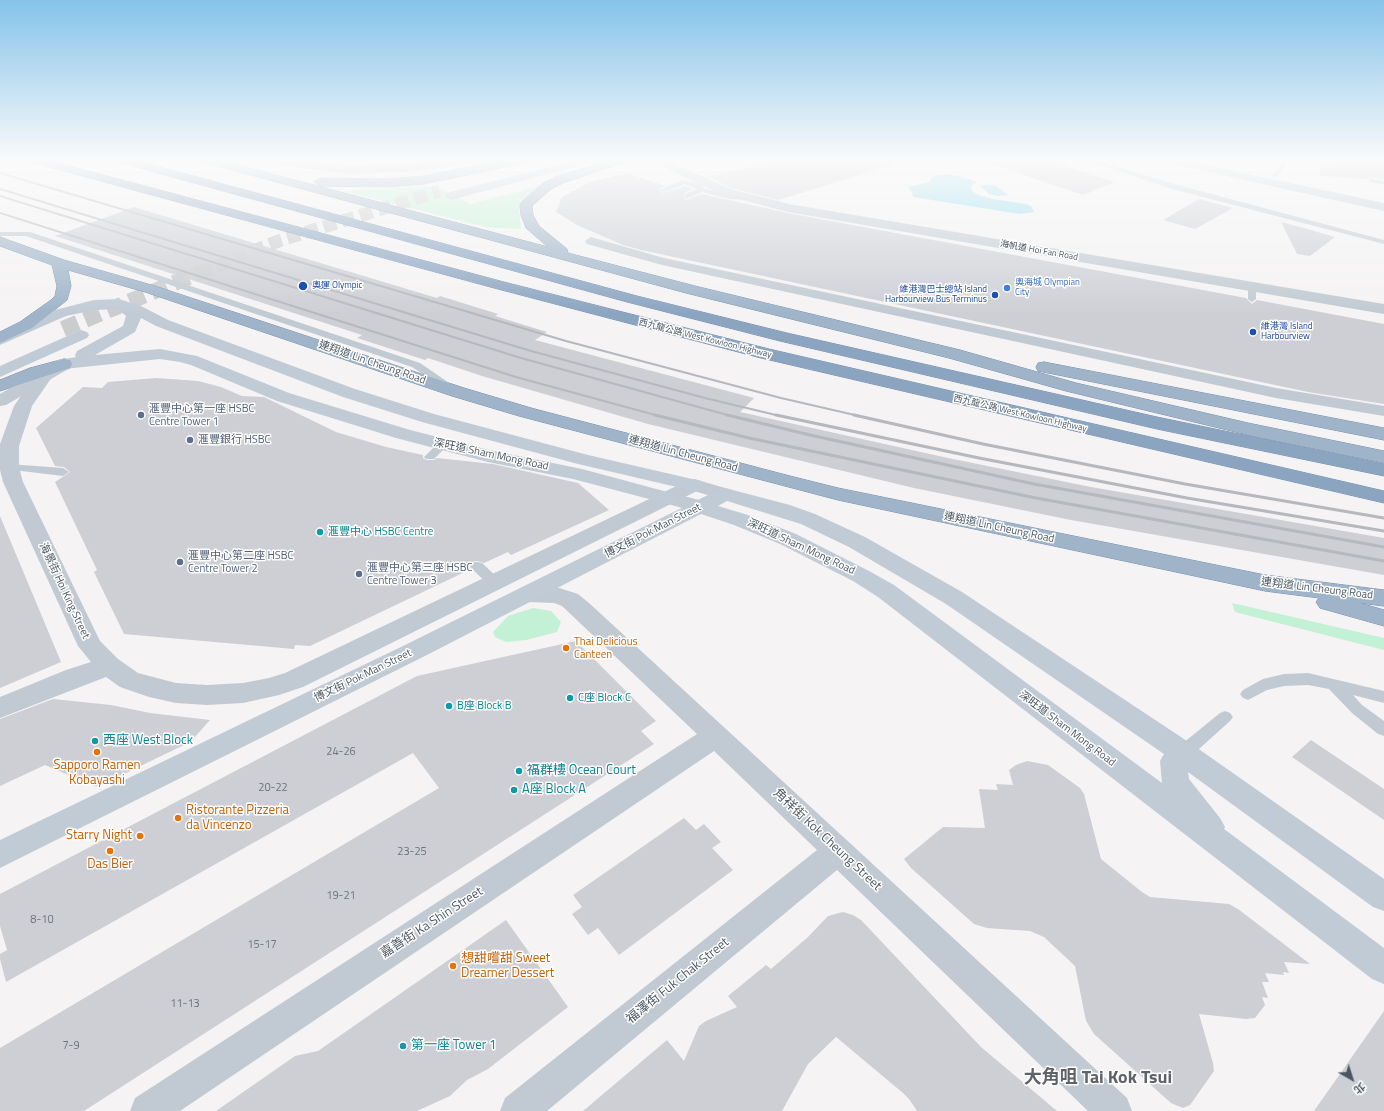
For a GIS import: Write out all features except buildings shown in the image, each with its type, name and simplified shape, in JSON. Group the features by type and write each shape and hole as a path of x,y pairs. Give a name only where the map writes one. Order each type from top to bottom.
{"highway":[{"name":"西九龍公路 West Kowloon Highway","path":"224,211 514,289 728,344 922,391 1384,497"},
{"name":"西九龍公路 West Kowloon Highway","path":"309,211 632,299 747,328 1141,420 1384,470"},
{"path":"398,211 643,277 954,354 1072,387 1248,429 1384,457"},
{"path":"527,211 533,228 550,244 569,257"},
{"name":"連翔道 Lin Cheung Road","path":"0,241 59,263 150,289 458,392 525,412 838,494 1265,583 1384,598"},
{"path":"0,339 26,325 62,297 64,286 59,263"},
{"path":"954,354 1080,373 1384,434"},
{"path":"0,386 36,372 64,364"},
{"path":"1265,583 1384,618"}],"main road":[{"name":"深旺道 Sham Mong Road","path":"0,339 43,320 79,308 110,303 126,306 162,323 349,393 428,418 585,460 697,496 741,520 782,536 841,565 886,591 1384,968"},
{"path":"64,364 105,344 129,329 133,322 134,316 132,311 126,306"},
{"path":"0,356 63,329"},
{"path":"0,372 81,335"},
{"name":"深旺道 Sham Mong Road","path":"64,364 128,356 160,354 180,357 198,361 283,397 436,451 485,460 575,473 668,498"},
{"name":"深旺道 Sham Mong Road","path":"724,494 783,510 808,519 857,542 909,570 966,606 1183,753 1384,897"},
{"name":"博文街 Pok Man Street","path":"0,855 528,594 697,496 724,494"},
{"path":"1183,753 1174,761 1175,782 1226,847"}],"street":[{"name":"海帆道 Hoi Fan Road","path":"791,211 1252,293 1384,309"},
{"path":"591,241 662,261 1268,391 1384,411"},
{"path":"643,277 662,261"},
{"path":"0,401 64,364"},
{"name":"海景街 Hoi King Street","path":"43,377 32,391 17,420 9,446 9,467 13,482 90,646 109,666 130,680 149,687 176,693 243,693 270,688 317,669"},
{"name":"深旺道 Sham Mong Road","path":"668,498 697,496"},
{"name":"博文街 Pok Man Street","path":"317,669 668,498"},
{"name":"角祥街 Kok Cheung Street","path":"528,594 556,595 570,600 1114,1111"},
{"path":"0,708 75,677 109,666"},
{"name":"嘉善街 Ka Shin Street","path":"148,1111 716,736"},
{"name":"福澤街 Fuk Chak Street","path":"518,1111 838,851"}],"lane":[{"path":"1266,211 1384,242"},
{"path":"0,234 27,234 416,365 458,392"},
{"path":"9,467 63,472"},
{"path":"477,566 495,583"},
{"path":"1248,694 1263,685 1284,680 1308,679 1334,684 1384,698"},
{"path":"1334,684 1357,709 1384,730"},
{"path":"1183,753 1225,717"}],"green space":[{"path":"422,211 519,211 521,229 486,227"},
{"path":"1232,603 1384,638 1384,650 1235,612"},
{"path":"533,608 551,611 561,622 557,632 526,640 506,642 495,637 493,632 508,616"}],"water":[{"path":"1000,211 1034,212 1020,214"}],"tunnel":[{"path":"199,273 281,240 376,211"},
{"path":"63,329 201,272"}],"railway":[{"path":"48,211 521,358 730,416"},
{"path":"72,211 531,351 705,398 780,416"},
{"path":"128,211 566,341 781,398 859,416"},
{"path":"0,213 516,377 658,416"},
{"path":"776,415 979,458 1187,498 1384,531"},
{"path":"854,415 983,444 1185,484 1384,518"},
{"path":"658,416 749,438 1036,498 1384,561"},
{"path":"730,416 810,435 1034,484 1384,547"}],"place":[{"name":"奧運 Olympic","path":"303,286"},
{"name":"奧海城 Olympian City","path":"1007,288"},
{"name":"維港灣巴士總站 Island Harbourview Bus Terminus","path":"995,295"},
{"name":"維港灣 Island Harbourview","path":"1253,332"},
{"name":"滙豐中心第一座 HSBC Centre Tower 1","path":"141,415"},
{"name":"滙豐銀行 HSBC","path":"190,440"},
{"name":"滙豐中心 HSBC Centre","path":"320,532"},
{"name":"滙豐中心第二座 HSBC Centre Tower 2","path":"180,562"},
{"name":"滙豐中心第三座 HSBC Centre Tower 3","path":"359,574"},
{"name":"Thai Delicious Canteen","path":"566,648"},
{"name":"C座 Block C","path":"570,698"},
{"name":"B座 Block B","path":"449,706"},
{"name":"西座 West Block","path":"95,741"},
{"name":"Sapporo Ramen Kobayashi","path":"97,752"},
{"name":"福群樓 Ocean Court","path":"519,771"},
{"name":"A座 Block A","path":"514,790"},
{"name":"Ristorante Pizzeria da Vincenzo","path":"178,818"},
{"name":"Starry Night","path":"140,836"},
{"name":"Das Bier","path":"110,851"},
{"name":"想甜嚐甜 Sweet Dreamer Dessert","path":"453,966"},
{"name":"第一座 Tower 1","path":"403,1046"}],"district":[{"name":"大角咀 Tai Kok Tsui","path":"1098,1079"}]}
